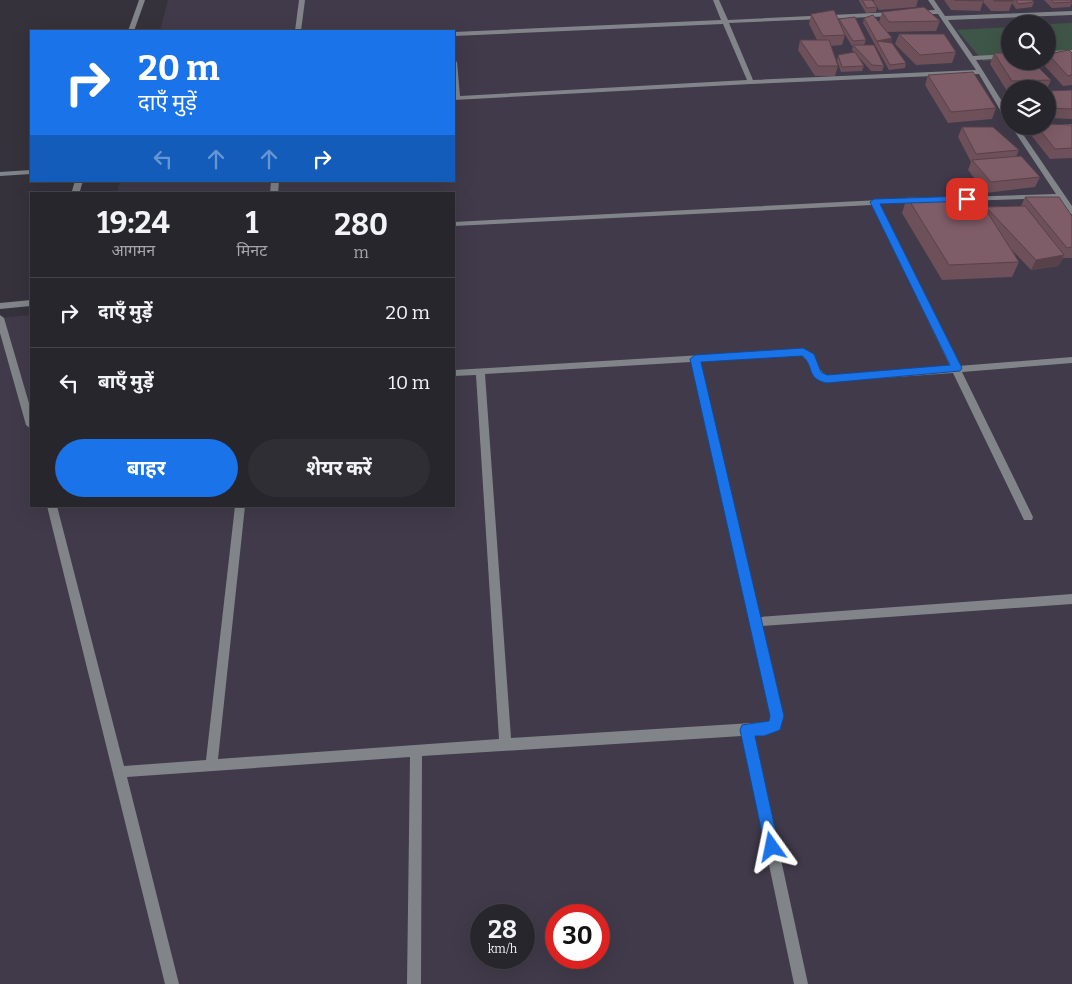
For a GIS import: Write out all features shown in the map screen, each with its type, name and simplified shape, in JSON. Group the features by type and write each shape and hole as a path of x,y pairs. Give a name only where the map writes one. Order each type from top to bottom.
{"street":[{"path":"131,30 142,0"},
{"path":"298,30 302,0"},
{"path":"716,0 751,82"},
{"path":"932,0 973,58 1001,105"},
{"path":"911,14 1072,13"},
{"path":"455,34 901,14"},
{"path":"1056,53 1072,52"},
{"path":"973,58 1001,56"},
{"path":"455,98 981,72"},
{"path":"1056,126 1072,126"},
{"path":"1020,135 1072,212"},
{"path":"0,174 30,172"},
{"path":"953,199 1061,196"},
{"path":"455,224 923,200"},
{"path":"874,202 957,368 1028,517"},
{"path":"0,306 30,304"},
{"path":"0,318 27,393 30,418"},
{"path":"455,373 803,352 810,356 816,374 821,378 827,379 1072,360"},
{"path":"120,772 505,744 764,729 775,726 777,716 695,359"},
{"path":"480,372 505,744"},
{"path":"52,507 172,984"},
{"path":"211,765 240,507"},
{"path":"756,622 1072,599"},
{"path":"747,730 801,984"},
{"path":"414,984 416,750"}],"shaded area":[{"path":"168,0 1072,0 1072,984 0,984 0,318 30,315 30,507 455,507 455,192 117,192 120,182 455,182 455,30 160,30"}],"green space":[{"path":"1072,23 1072,54 1056,55 1056,24"},
{"path":"1001,28 1001,60 983,61 957,30"}],"building":[{"path":"862,0 872,0 877,7 867,8"},
{"path":"1013,0 1013,1 994,1"},
{"path":"1016,0 1032,0 1034,2 1018,4"},
{"path":"1051,0 1071,0 1072,2 1054,3"},
{"path":"924,7 940,21 889,22 882,12"},
{"path":"834,10 845,35 823,36 811,14"},
{"path":"873,15 892,38 877,41 892,43 906,63 890,65 864,18"},
{"path":"855,17 866,40 853,41 839,19"},
{"path":"899,34 944,34 956,52 920,55"},
{"path":"800,40 829,40 838,66 818,66"},
{"path":"853,45 874,45 884,66 872,65"},
{"path":"1069,50 1072,53 1072,75 1068,76 1056,63 1056,52"},
{"path":"855,52 864,66 842,67 838,55"},
{"path":"994,53 1001,53 1001,64"},
{"path":"1005,70 1041,70 1051,80 1011,80"},
{"path":"973,72 996,108 951,112 928,75"},
{"path":"1072,90 1072,109 1056,108 1056,91"},
{"path":"1056,124 1072,125 1072,148 1055,149 1044,135 1056,135"},
{"path":"962,127 993,127 1019,150 976,154"},
{"path":"1021,156 1040,177 991,182 972,160"},
{"path":"907,197 979,199 1019,262 949,265"},
{"path":"1025,197 1059,197 1072,216 1072,247 1067,248"},
{"path":"1025,206 1064,255 1036,260 986,207"}],"route":[{"path":"772,847 747,730 775,726 777,716 695,359 803,352 810,356 816,374 821,378 827,379 957,368 874,202 967,199"}]}
